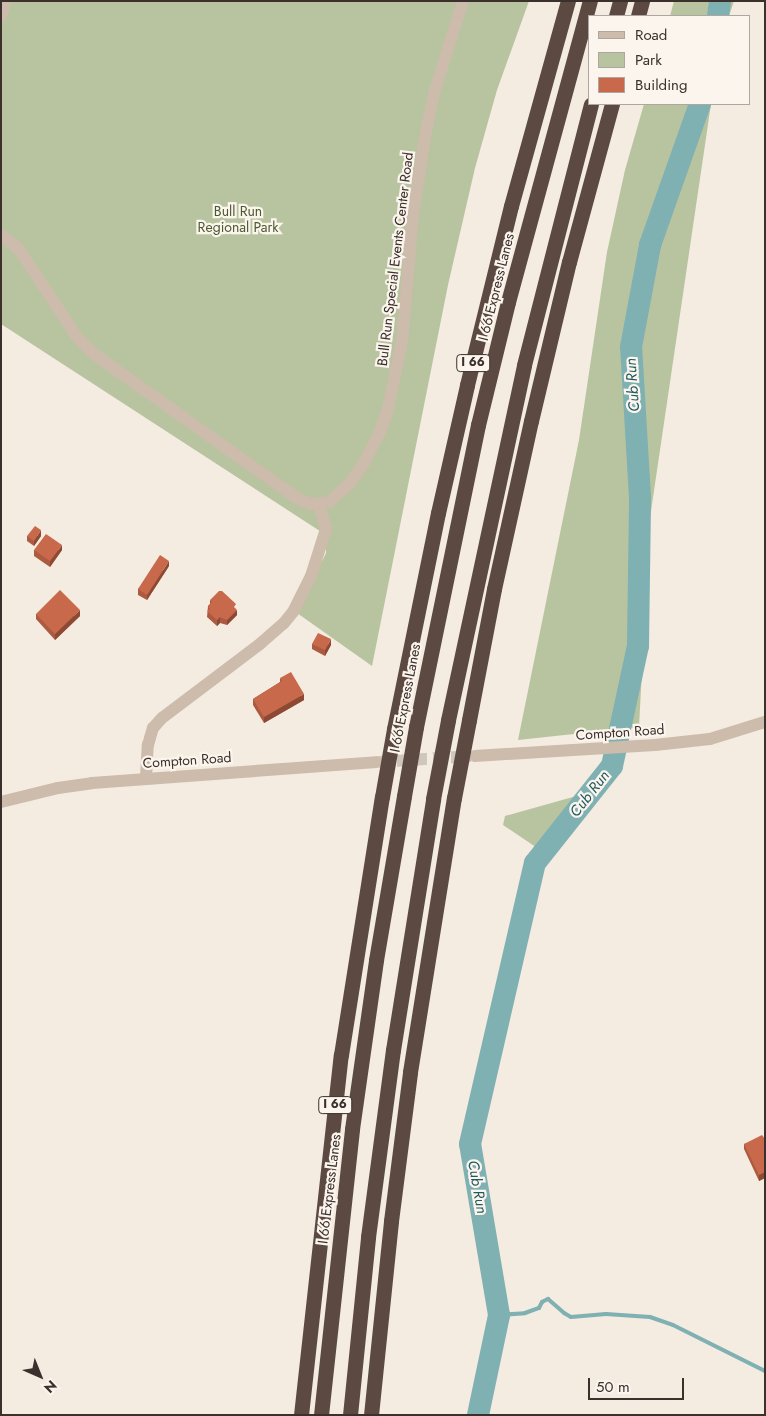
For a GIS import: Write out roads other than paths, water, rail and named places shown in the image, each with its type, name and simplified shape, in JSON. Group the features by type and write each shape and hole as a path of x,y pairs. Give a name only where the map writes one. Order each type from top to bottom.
{"highway":[{"name":"I 66","path":"301,1415 341,1055 394,729 440,505 467,385 514,197 568,1"},
{"name":"I 66 Express Lanes","path":"321,1415 352,1129 376,960 416,727 478,425 508,302 590,1"},
{"path":"616,15 620,1"},
{"path":"638,15 642,1"},
{"path":"350,1415 368,1238 393,1050 433,799 470,608 524,366 591,105"},
{"path":"371,1415 391,1221 409,1082 454,798 494,589 533,412 612,105"}],"street":[{"path":"1,16 6,1"},
{"name":"Bull Run Special Events Center Road","path":"319,504 334,499 350,483 372,450 388,408 402,341 413,215 426,130 435,90 463,1"},
{"path":"1,235 18,248 77,337 94,354 296,498 311,504 319,504 326,529 311,576 293,612 284,623 261,643 162,718 153,728 148,745 146,778"},
{"name":"Compton Road","path":"475,756 655,745 710,739 765,722"},
{"name":"Compton Road","path":"1,802 58,788 146,778 376,762"}],"waterway":[{"name":"Cub Run","path":"718,15 720,1"},
{"name":"Cub Run","path":"478,1415 499,1315 470,1144 535,863 612,766 638,646 640,497 631,347 650,245 700,105"},
{"path":"499,1315 525,1313 539,1308 542,1302 548,1299 571,1317 606,1314 650,1317 673,1325 765,1371"}],"tunnel":[{"path":"379,762 471,756"}],"park label":[{"name":"Bull Run Regional Park","path":"238,220"}]}
